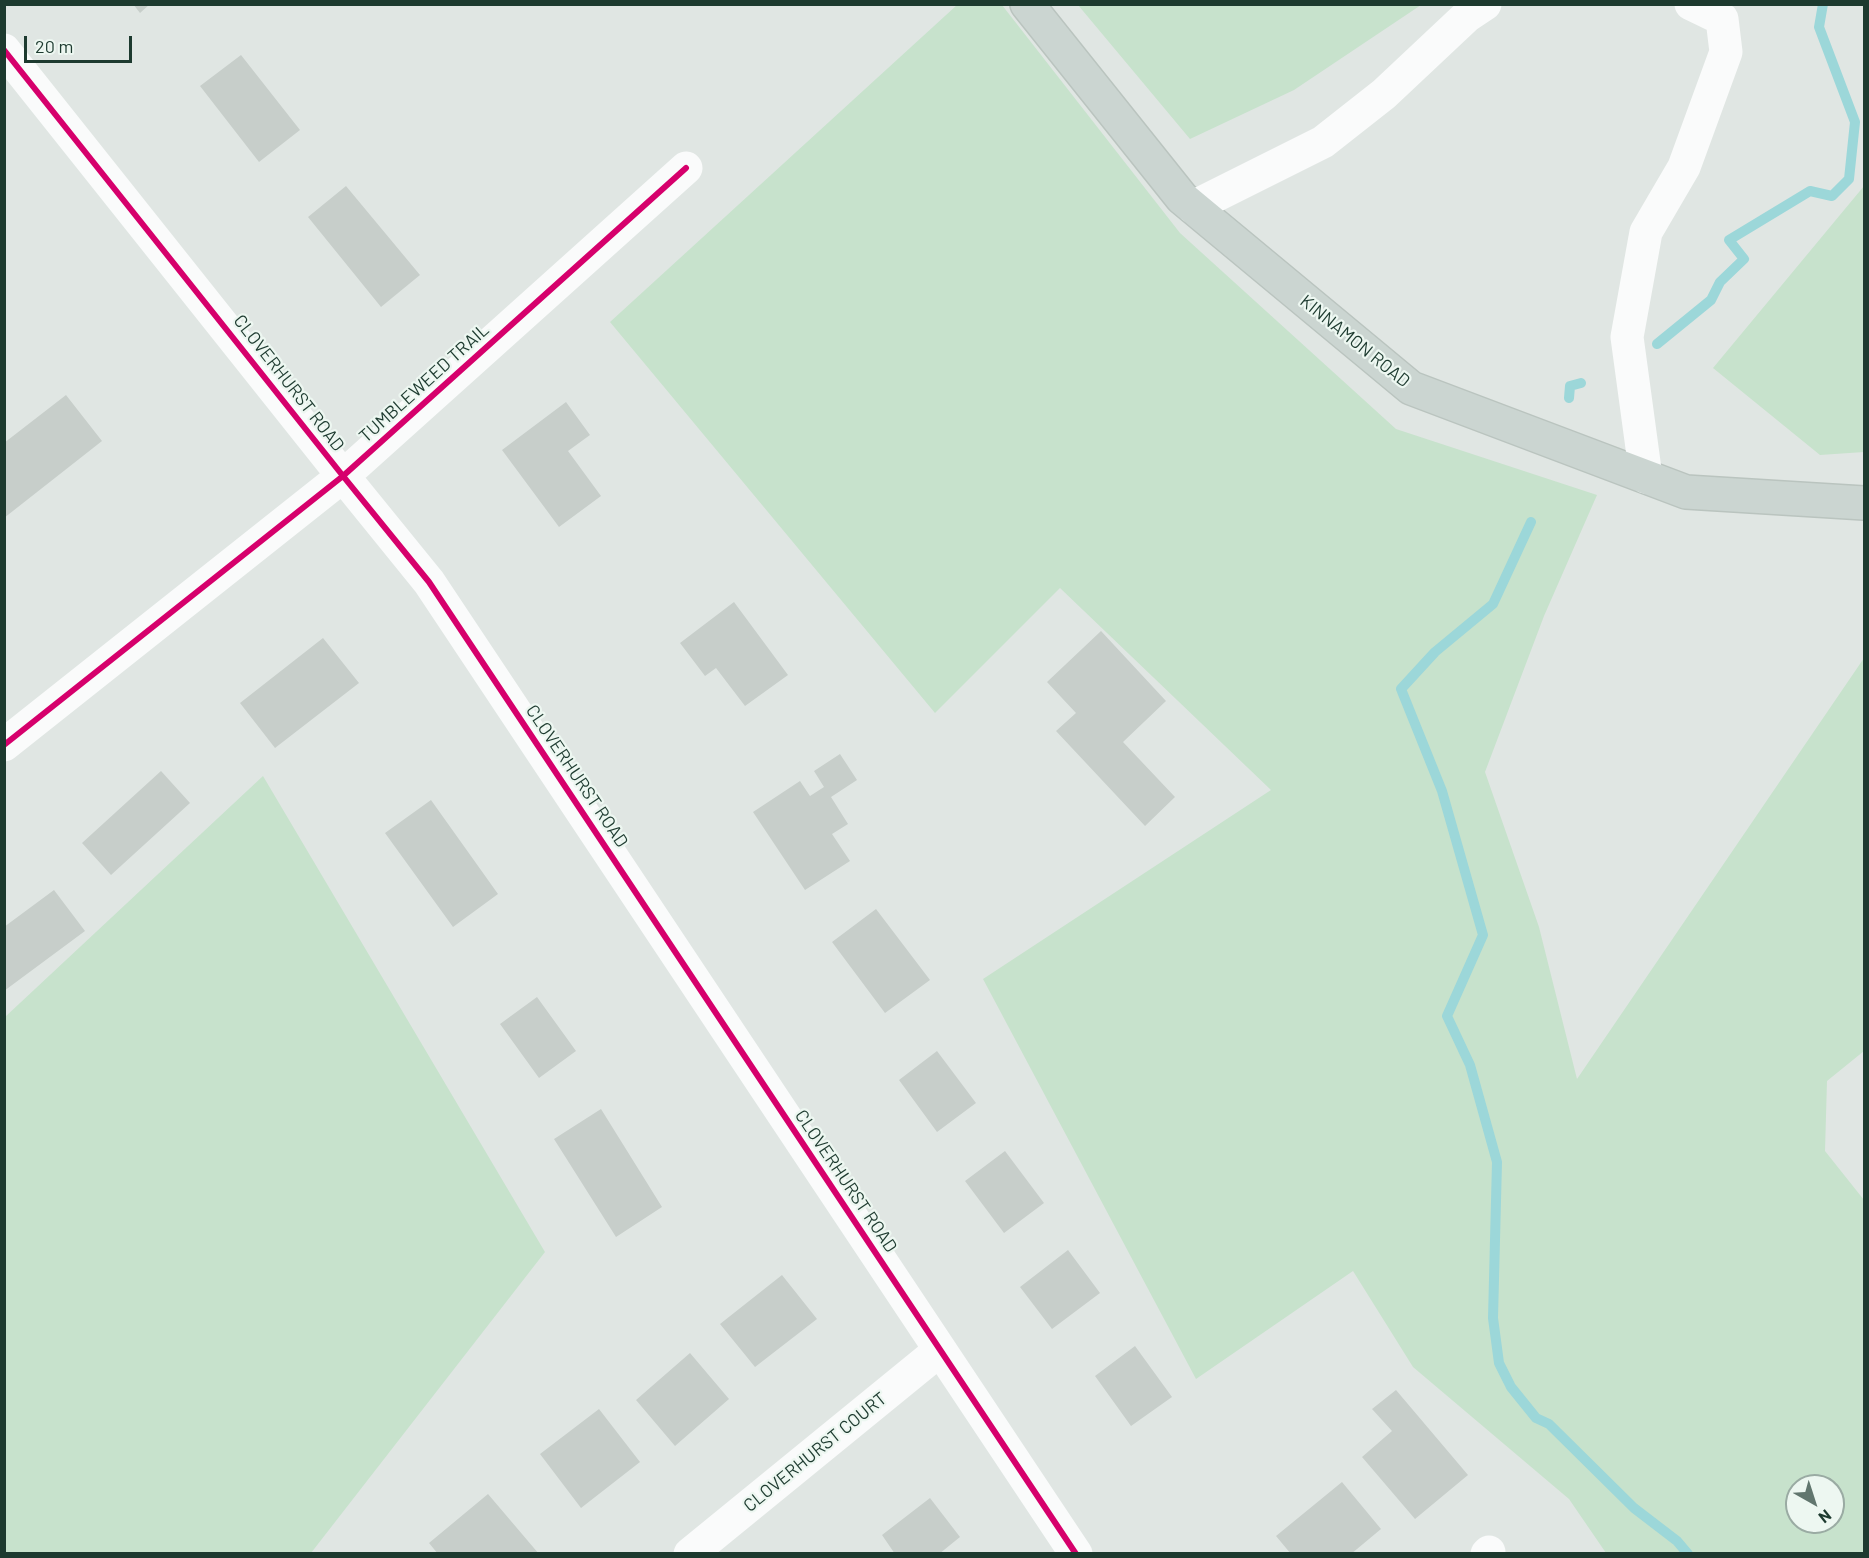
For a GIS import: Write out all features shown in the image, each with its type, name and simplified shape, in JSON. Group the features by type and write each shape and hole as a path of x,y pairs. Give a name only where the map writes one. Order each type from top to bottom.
{"main road":[{"name":"KINNAMON ROAD","path":"1027,4 1182,198 1411,388 1686,492 1864,502"}],"street":[{"path":"1193,207 1323,141 1384,94 1467,16 1485,4"},
{"path":"1646,477 1627,337 1646,232 1684,167 1726,52 1722,19 1691,4"},
{"name":"CLOVERHURST ROAD","path":"4,50 429,582 1076,1554"},
{"name":"TUMBLEWEED TRAIL","path":"4,745 343,476 686,168"},
{"name":"CLOVERHURST COURT","path":"690,1554 940,1350"}],"green space":[{"path":"957,5 1002,5 1180,233 1396,429 1597,495 1544,616 1485,772 1539,927 1577,1079 1864,658 1864,1051 1827,1081 1825,1151 1864,1200 1864,1553 1606,1553 1569,1499 1413,1367 1353,1271 1196,1379 983,979 1271,790 1060,588 935,713 610,322"},
{"path":"1078,5 1421,5 1294,90 1190,139"},
{"path":"1864,186 1864,452 1820,455 1713,368"},
{"path":"263,776 545,1252 311,1553 5,1553 5,1017"}],"building":[{"path":"133,4 150,4 140,13"},
{"path":"241,55 300,130 259,162 200,86"},
{"path":"346,186 420,275 381,307 308,217"},
{"path":"66,395 102,441 4,518 4,443"},
{"path":"566,402 590,435 568,451 601,496 559,527 502,450"},
{"path":"734,602 788,675 745,706 716,668 705,676 680,643"},
{"path":"1101,631 1166,701 1123,742 1175,797 1145,826 1056,731 1076,713 1047,682"},
{"path":"323,638 359,683 275,748 240,703"},
{"path":"840,754 857,780 831,797 848,824 832,834 850,861 805,890 753,812 800,781 810,796 824,787 814,771"},
{"path":"161,771 190,803 111,875 82,843"},
{"path":"431,800 498,894 453,927 385,833"},
{"path":"54,890 85,931 4,991 4,927"},
{"path":"876,909 930,980 885,1013 832,942"},
{"path":"537,997 576,1051 539,1078 500,1024"},
{"path":"937,1051 976,1103 937,1132 899,1080"},
{"path":"601,1109 662,1207 616,1237 554,1139"},
{"path":"1005,1151 1044,1203 1004,1233 965,1181"},
{"path":"1068,1250 1100,1293 1052,1329 1020,1287"},
{"path":"782,1275 817,1319 755,1367 720,1324"},
{"path":"1135,1346 1172,1397 1131,1426 1095,1376"},
{"path":"690,1353 729,1399 675,1446 636,1400"},
{"path":"1396,1390 1468,1475 1415,1519 1362,1457 1392,1431 1372,1409"},
{"path":"599,1409 640,1462 581,1508 540,1454"},
{"path":"1342,1482 1381,1529 1351,1554 1291,1554 1276,1536"},
{"path":"488,1494 539,1554 438,1554 429,1543"},
{"path":"930,1498 960,1537 939,1554 895,1554 882,1535"}],"waterway":[{"path":"1657,344 1711,300 1720,282 1744,259 1729,240 1810,191 1832,196 1849,179 1855,122 1819,27 1823,4"},
{"path":"1569,398 1570,386 1581,383"},
{"path":"1531,522 1493,604 1435,652 1401,689 1442,791 1483,935 1447,1016 1470,1065 1497,1162 1493,1318 1499,1363 1511,1387 1536,1418 1549,1424 1634,1508 1677,1541 1688,1554"}],"cycle path":[{"path":"4,50 429,582 1076,1554"},
{"path":"4,745 343,476 686,168"}]}
